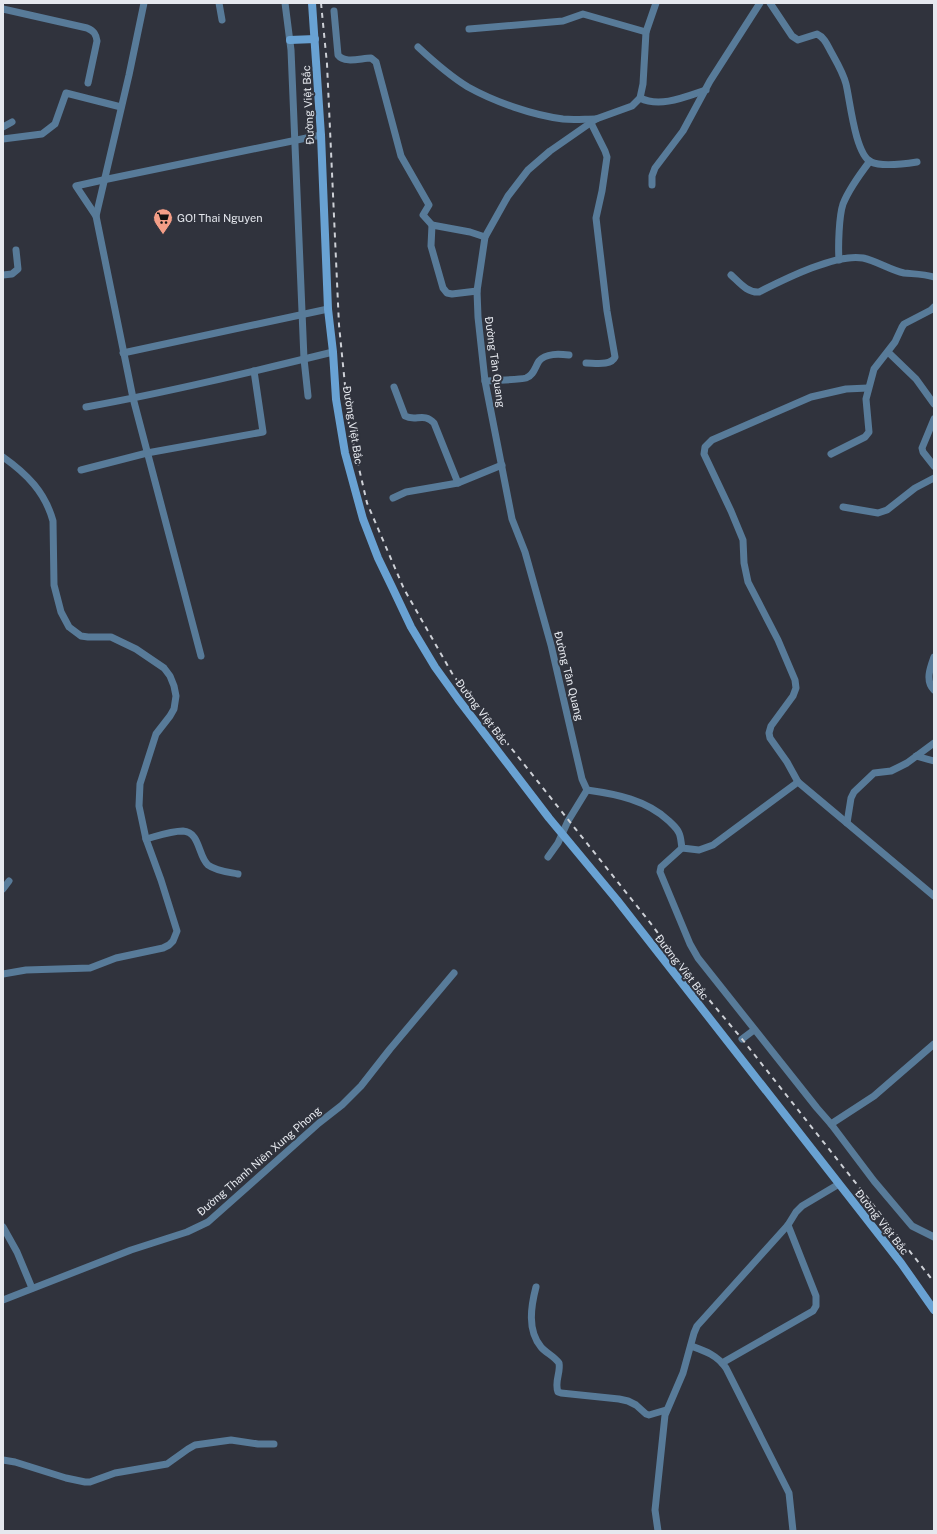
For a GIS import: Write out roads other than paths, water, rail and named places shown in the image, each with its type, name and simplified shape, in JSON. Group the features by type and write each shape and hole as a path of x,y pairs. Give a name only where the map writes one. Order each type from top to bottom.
{"main road":[{"name":"Đường Việt Bắc","path":"312,3 321,135 328,309 336,399 339,420 354,488 363,520 393,590 411,627 435,667 458,699 901,1263 934,1310"},
{"path":"290,40 315,40"}],"street":[{"path":"144,3 96,216 133,398 201,656"},
{"path":"219,3 222,20"},
{"path":"285,3 290,40 304,359 308,396"},
{"path":"656,3 646,32 643,84 640,98 647,102 655,103 706,90"},
{"path":"652,186 652,176 655,168 682,131 740,33 760,3"},
{"path":"770,3 792,36 798,40 817,34 821,36 826,43 836,60 846,83 855,133 861,147 870,161 879,164 916,162"},
{"path":"3,9 92,30 96,34 97,41 88,83"},
{"path":"334,11 338,55 346,60 371,58 376,62 401,156 429,205 423,215 432,226 470,232 485,237"},
{"path":"469,29 563,21 583,14 646,32"},
{"path":"418,47 467,86 494,100 539,114 564,119 594,121 607,157 596,218 609,324 615,357 609,363 586,362"},
{"path":"3,139 42,134 55,124 66,93 121,108"},
{"name":"Đường Tân Quang","path":"587,790 582,779 548,637 523,546 512,519 485,381 478,317 477,291 485,237 508,196 528,170 550,151 594,121 632,106 640,98"},
{"path":"3,127 12,122"},
{"path":"96,216 76,186 321,135"},
{"path":"839,260 838,246 843,205 849,192 870,161"},
{"path":"432,226 431,246 443,288 447,293 452,294 477,291"},
{"path":"3,274 12,274 18,268 16,250"},
{"path":"731,275 748,290 758,292 803,271 839,260 862,258 904,273 925,274 934,277"},
{"path":"831,454 865,437 869,432 865,402 874,369 888,352 904,324 934,307"},
{"path":"123,352 328,309"},
{"path":"86,407 133,398 333,352"},
{"path":"888,352 916,379 934,404"},
{"path":"485,381 526,378 535,371 539,362 545,356 555,354 569,355"},
{"path":"81,470 147,453 263,432 254,371"},
{"path":"394,387 405,416 411,419 420,417 425,418 434,423 458,483"},
{"path":"868,388 846,389 811,397 712,440 705,447 704,454 743,540 744,563 748,582 778,640 795,680 796,688 793,696 771,726 769,733 770,738 787,762 798,782 934,896"},
{"path":"934,419 922,448 923,452 934,466"},
{"path":"3,457 23,472 29,479 44,499 51,514 53,521 54,585 61,612 69,627 81,636 88,638 111,637 136,649 164,668 170,676 176,696 174,709 156,734 140,780 140,806 146,839 176,927 176,935 169,945 163,948 116,958 90,968 26,970 3,974"},
{"path":"393,498 406,492 458,483 502,465"},
{"path":"843,507 878,513 887,510 916,488 934,478"},
{"path":"934,657 929,670 928,680 930,686 934,690"},
{"path":"847,824 851,798 854,792 874,773 891,771 907,763 934,743"},
{"path":"916,756 934,761"},
{"path":"682,848 698,850 713,845 798,782"},
{"path":"548,857 558,843 568,821 587,790 610,793 644,804 660,812 680,834 682,848"},
{"path":"146,839 181,831 188,832 195,838 207,864 222,871 238,874"},
{"path":"682,848 662,867 660,872 690,944 698,958 754,1030 831,1124 874,1181 912,1226 934,1237"},
{"path":"3,889 9,881"},
{"name":"Đường Thanh Niên Xung Phong","path":"3,1300 131,1250 187,1232 208,1222 319,1123 342,1105 360,1086 454,973"},
{"path":"742,1039 754,1030"},
{"path":"831,1124 874,1096 934,1044"},
{"path":"658,1531 656,1510 666,1410 683,1373 697,1326 788,1225 800,1208 839,1184"},
{"path":"722,1363 813,1311 816,1306 816,1296 788,1225"},
{"path":"3,1226 17,1252 32,1288"},
{"path":"536,1287 532,1304 532,1326 541,1347 559,1363 560,1366 556,1382 558,1392 628,1401 649,1415 666,1410"},
{"path":"690,1346 709,1352 722,1363 789,1493 793,1531"},
{"path":"3,1460 15,1462 66,1478 90,1482 115,1473 167,1464 196,1445 231,1440 258,1444 274,1444"}],"railway":[{"path":"321,3 327,64 339,325 349,425 367,503 404,589 453,675 652,925 690,977 742,1039 934,1282"}],"place":[{"name":"GO! Thai Nguyen","path":"163,235"}]}
